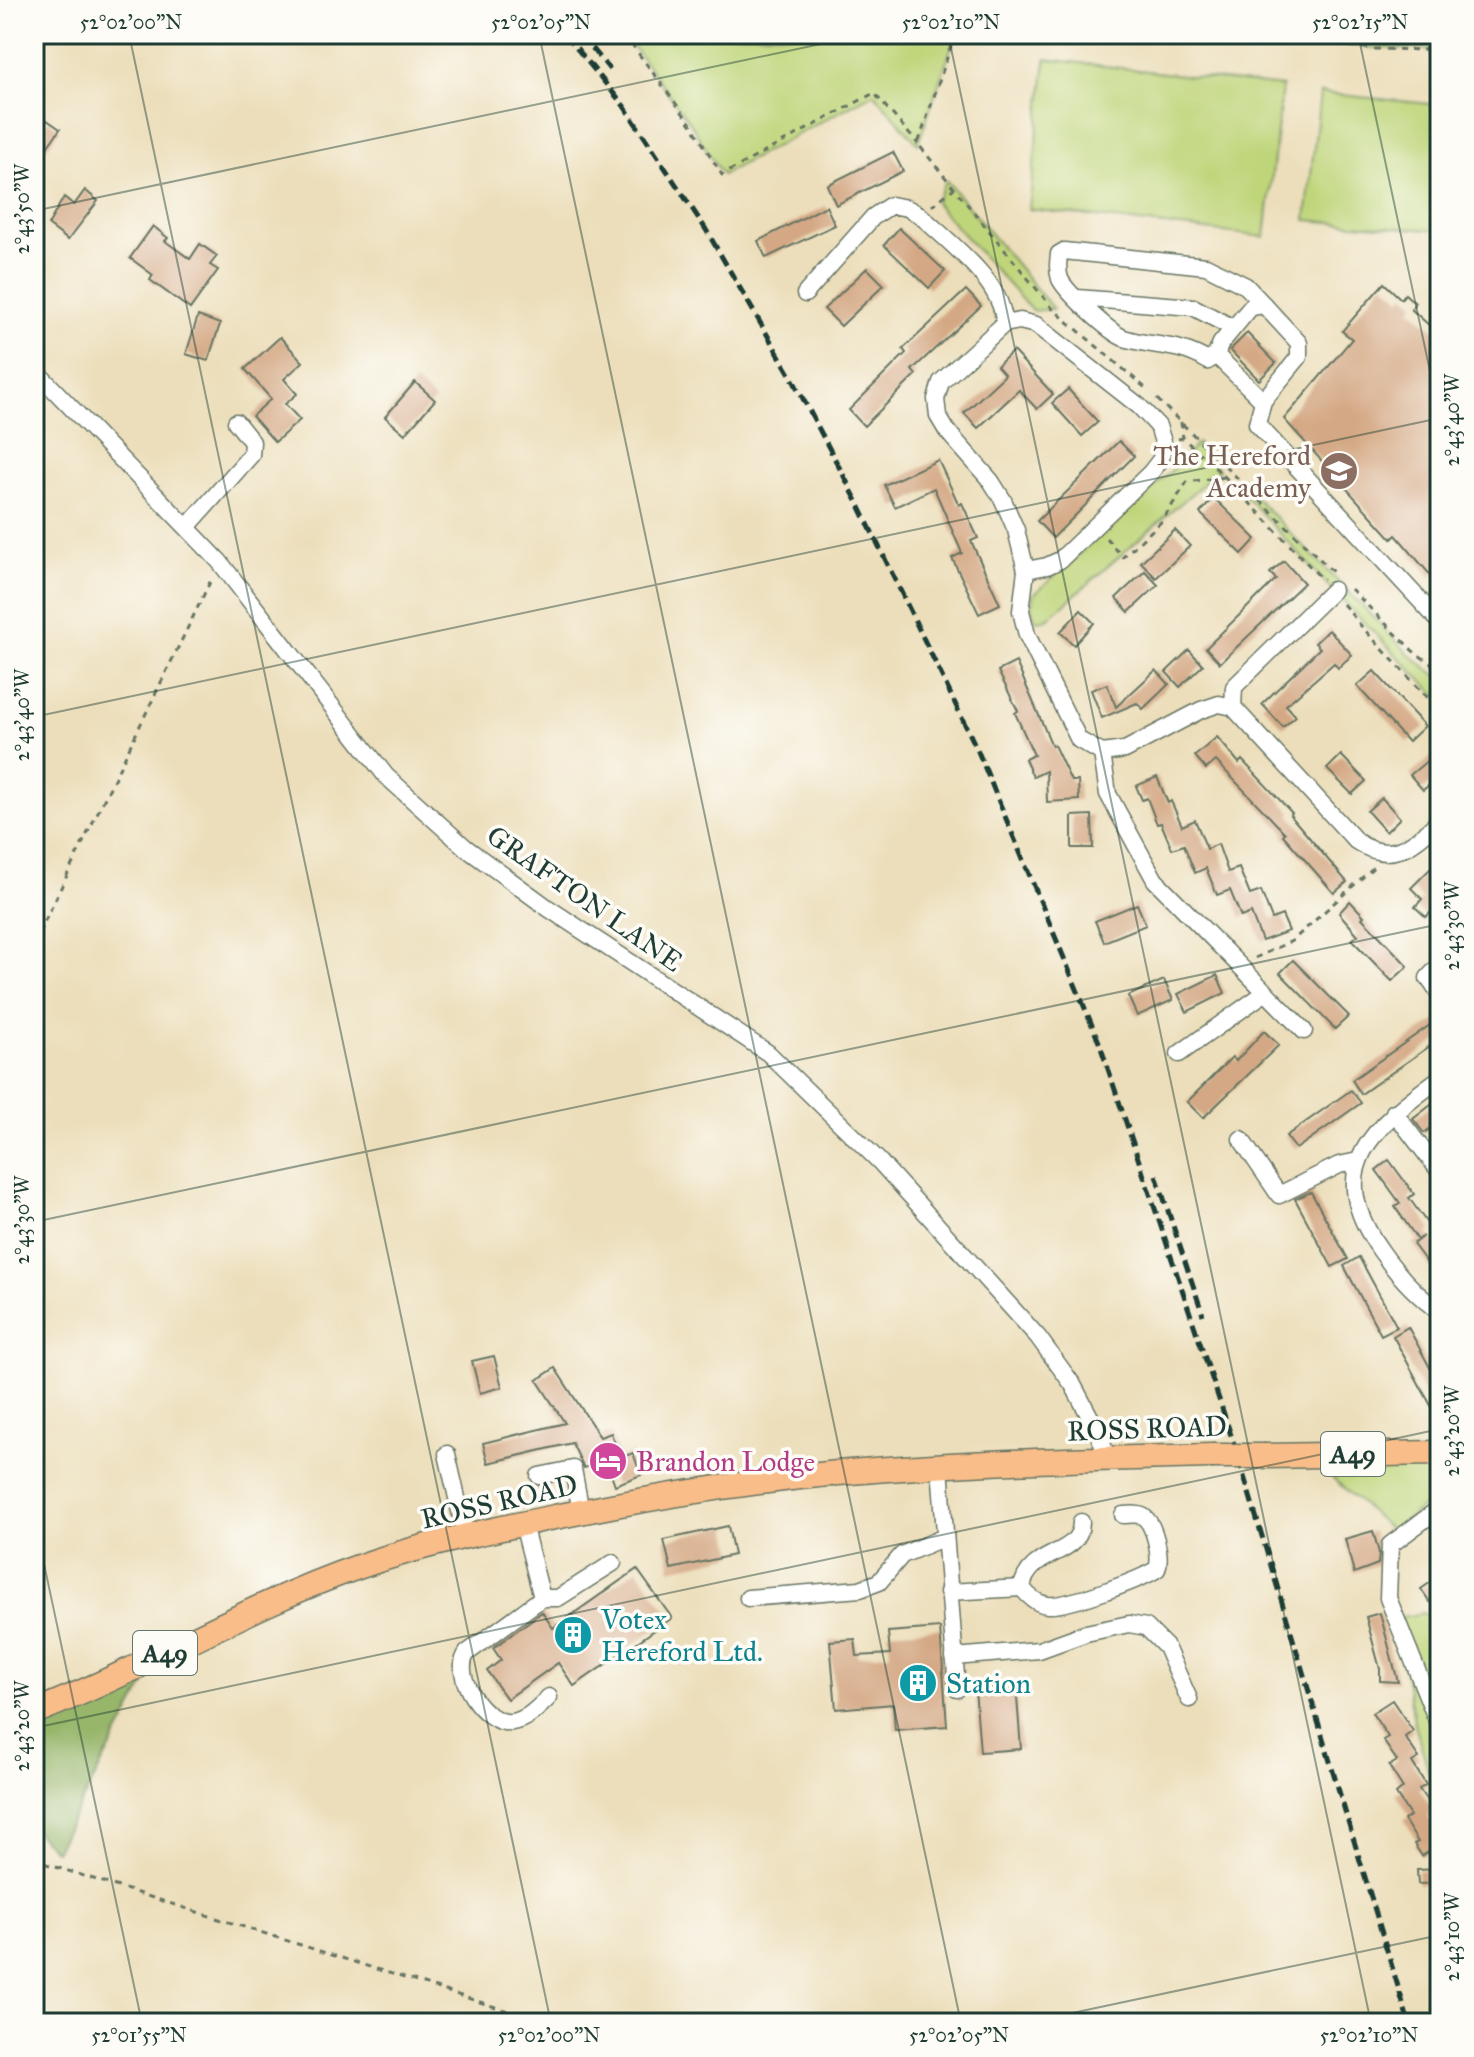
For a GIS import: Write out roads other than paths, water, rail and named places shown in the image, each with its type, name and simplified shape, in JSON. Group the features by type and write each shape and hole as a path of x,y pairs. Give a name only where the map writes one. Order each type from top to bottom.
{"highway":[{"name":"ROSS ROAD","path":"34,1712 123,1675 295,1590 362,1566 466,1537 581,1512 837,1473 1108,1459 1440,1453"}],"street":[{"path":"805,294 873,217 891,205 920,215 994,288 1004,309 1004,324"},
{"path":"1264,305 1251,307 1221,343 1216,355 1208,361 1173,345 1136,341 1116,334 1062,282 1059,254 1064,251 1206,266 1246,286 1264,305 1299,343 1299,357 1263,401 1257,424 1440,622"},
{"path":"1077,298 1193,307 1233,328"},
{"path":"1026,570 1060,560 1151,472 1161,459 1163,442 1158,426 1139,406 1036,325 1020,321 1004,324 941,382 936,399 938,416 1003,500 1016,530 1026,570 1021,611 1027,635 1079,740 1102,753 1125,750 1201,710 1219,704 1233,707 1356,841 1369,850 1389,854 1407,847 1440,820"},
{"path":"1216,355 1263,401"},
{"name":"GRAFTON LANE","path":"34,369 219,561 386,776 466,848 536,899 768,1053 879,1161 1038,1337 1073,1385 1097,1430 1108,1459"},
{"path":"188,526 251,455 252,442 236,422"},
{"path":"1233,707 1234,687 1338,583"},
{"path":"1102,753 1108,794 1155,880 1174,903 1207,931 1304,1031"},
{"path":"1440,965 1428,978 1440,994"},
{"path":"1179,1054 1266,992"},
{"path":"1440,1078 1394,1112 1369,1141 1358,1161 1354,1179 1356,1202 1368,1232 1411,1288 1440,1312"},
{"path":"1394,1112 1440,1172"},
{"path":"1241,1139 1279,1195 1339,1165 1358,1161"},
{"path":"447,1454 466,1537"},
{"path":"940,1467 957,1689"},
{"path":"539,1476 573,1469 581,1512"},
{"path":"1440,1508 1390,1545 1388,1598 1440,1728"},
{"path":"1022,1588 1029,1597 1040,1603 1057,1605 1143,1577 1157,1569 1160,1557 1150,1523 1145,1517 1123,1515"},
{"path":"1022,1588 1026,1573 1032,1567 1047,1555 1076,1541 1081,1522"},
{"path":"523,1524 542,1598"},
{"path":"748,1598 860,1589 879,1582 902,1555 945,1537"},
{"path":"549,1697 524,1718 511,1723 500,1721 490,1717 480,1706 460,1667 467,1653 542,1598 558,1598 613,1563"},
{"path":"948,1592 1022,1588"},
{"path":"954,1657 1039,1650 1086,1633 1129,1624 1146,1627 1166,1647 1189,1699"}],"railway":[{"path":"565,34 624,106 705,228 790,374 857,501 977,749 1099,1042 1236,1450 1409,2023"},
{"path":"581,34 610,70"},
{"path":"1156,1175 1203,1315"}],"place":[{"name":"The Hereford Academy","path":"1339,471"},
{"name":"Brandon Lodge","path":"608,1461"},
{"name":"Votex Hereford Ltd.","path":"573,1635"},
{"name":"Station","path":"918,1683"}]}
